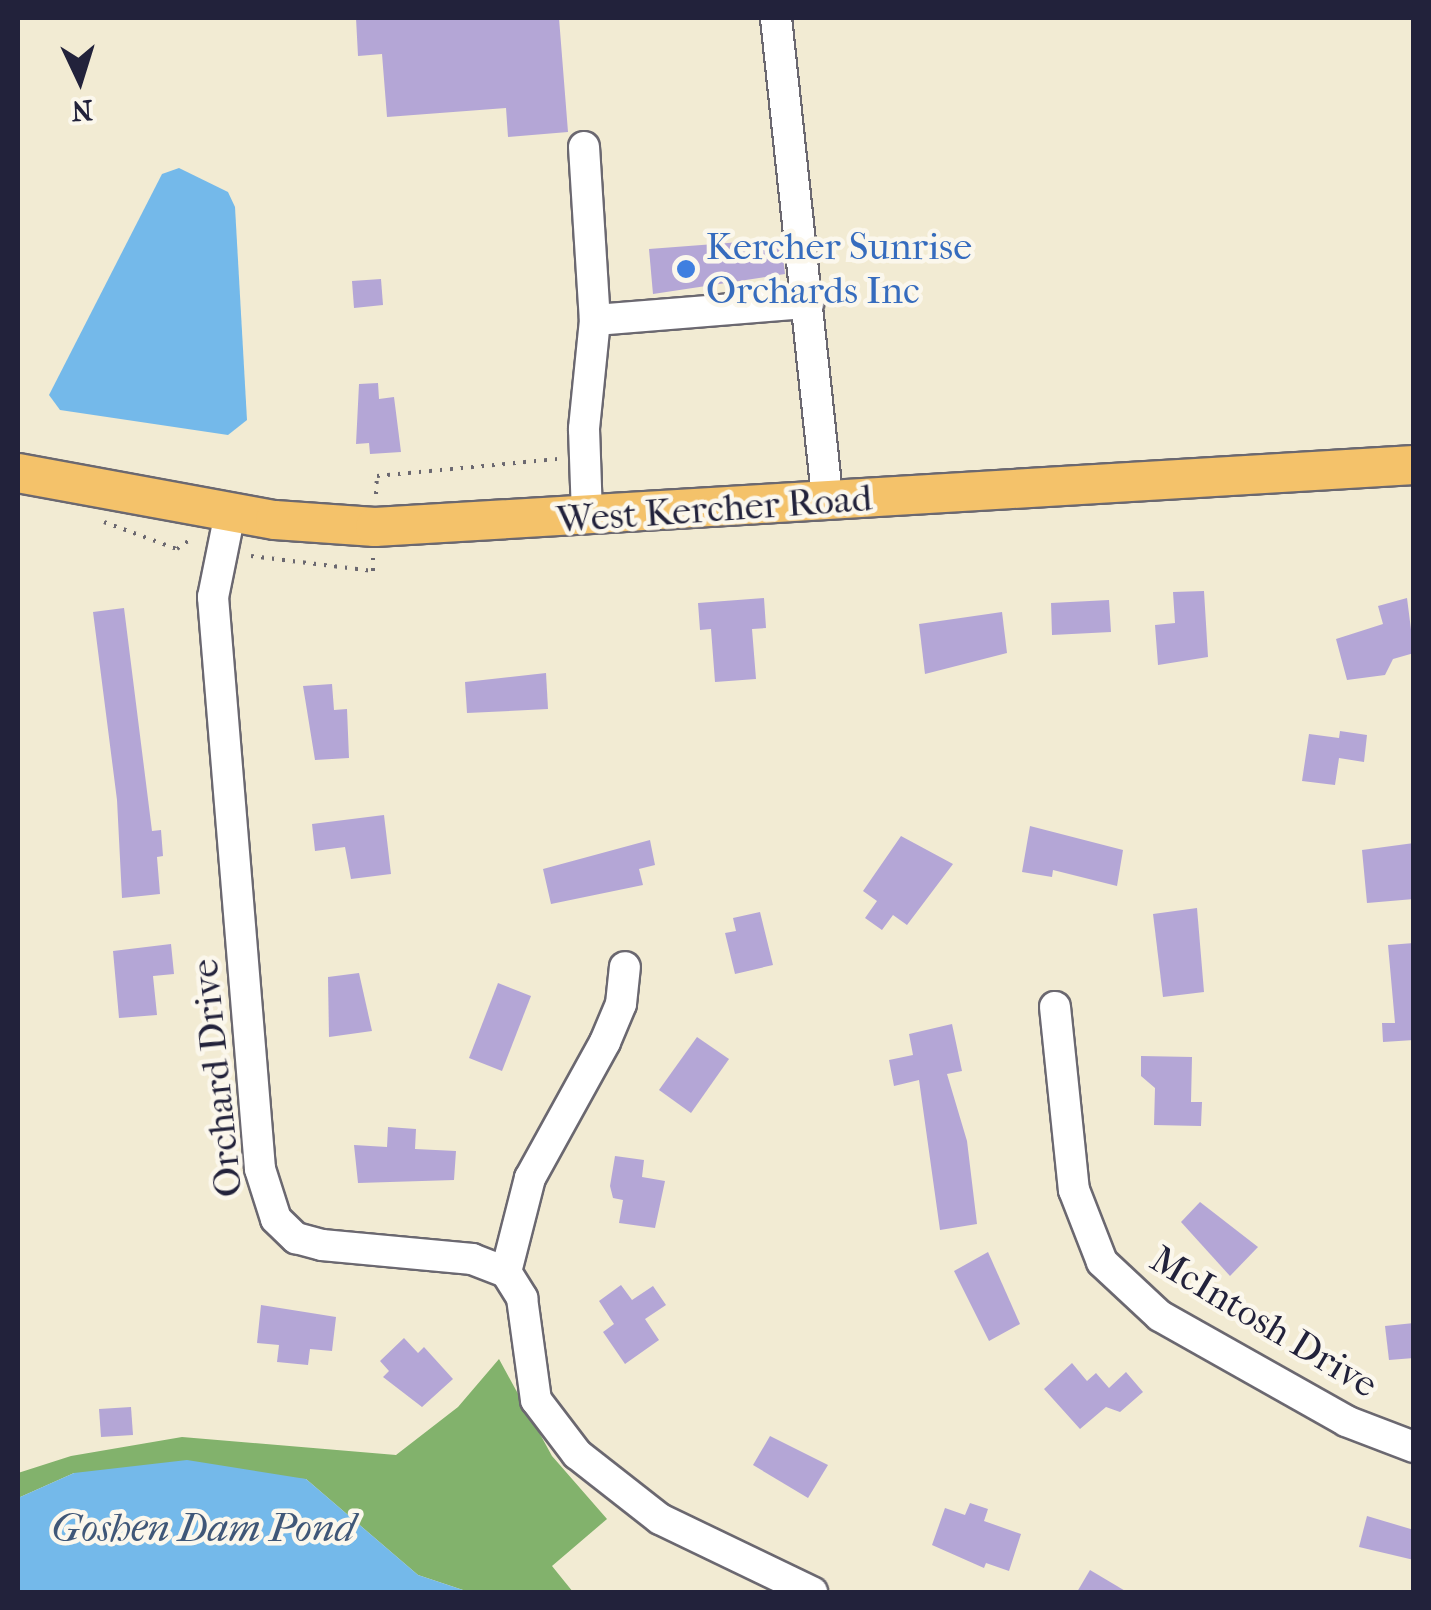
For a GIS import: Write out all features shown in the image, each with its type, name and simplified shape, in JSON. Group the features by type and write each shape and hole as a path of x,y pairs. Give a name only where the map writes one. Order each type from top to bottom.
{"main road":[{"name":"West Kercher Road","path":"18,473 230,513 375,528 1414,466"}],"street":[{"path":"776,18 828,501"},
{"path":"584,147 595,320 585,457 587,516"},
{"path":"595,320 808,303"},
{"name":"Orchard Drive","path":"230,513 213,597 266,1200 296,1238 472,1259 506,1272"},
{"path":"625,967 621,1004 605,1042 530,1178 506,1272 522,1298 536,1400 578,1454 660,1519 812,1592"},
{"name":"McIntosh Drive","path":"1055,1007 1074,1190 1102,1262 1160,1316 1346,1421 1414,1447"}],"path":[{"path":"376,494 377,476 585,457"},
{"path":"96,519 177,549 191,540"},
{"path":"250,556 373,571 374,556"}],"green space":[{"path":"499,1359 552,1456 607,1519 552,1566 573,1592 469,1592 418,1575 306,1479 74,1473 18,1498 18,1473 71,1456 182,1437 396,1455 458,1407"}],"water":[{"path":"179,168 228,192 235,207 247,420 228,435 60,410 49,395 162,174"},
{"name":"Goshen Dam Pond","path":"187,1460 306,1479 418,1575 469,1592 18,1592 18,1498 74,1473"}],"building":[{"path":"356,18 559,18 568,132 508,137 506,108 387,117 382,54 358,56"},
{"path":"781,239 785,274 653,294 649,249"},
{"path":"381,279 383,305 354,308 352,281"},
{"path":"378,383 379,399 394,397 401,452 370,454 369,443 356,444 359,384"},
{"path":"1204,591 1208,657 1158,665 1155,625 1175,623 1173,592"},
{"path":"764,598 766,628 752,629 756,679 715,682 711,629 700,630 698,603"},
{"path":"1407,598 1414,653 1393,659 1385,675 1347,680 1336,639 1383,624 1378,606"},
{"path":"1109,600 1111,632 1052,635 1051,603"},
{"path":"124,608 152,831 161,830 163,856 157,857 160,894 122,898 117,800 93,612"},
{"path":"1002,612 1007,653 925,674 919,624"},
{"path":"546,673 548,709 467,713 465,682"},
{"path":"332,684 334,710 347,709 349,758 315,760 303,686"},
{"path":"1340,731 1367,735 1364,762 1339,758 1335,785 1302,781 1309,734 1339,738"},
{"path":"384,815 391,874 351,879 345,847 315,851 312,824"},
{"path":"1030,826 1123,850 1117,886 1053,870 1052,877 1022,872"},
{"path":"901,836 953,864 907,925 893,915 882,930 865,918 877,901 863,891"},
{"path":"650,840 655,865 639,869 643,885 551,904 543,869"},
{"path":"1414,843 1414,899 1367,903 1362,850"},
{"path":"1197,908 1204,992 1163,997 1153,914"},
{"path":"760,912 773,965 735,974 725,933 736,931 733,918"},
{"path":"1414,943 1414,1040 1383,1042 1382,1023 1395,1023 1388,945"},
{"path":"171,944 174,974 153,976 157,1015 119,1018 113,951"},
{"path":"359,973 372,1031 329,1037 328,977"},
{"path":"498,983 531,996 502,1071 469,1058"},
{"path":"952,1024 962,1071 947,1074 967,1141 977,1224 940,1230 919,1080 894,1086 889,1060 913,1055 909,1034"},
{"path":"697,1037 729,1059 691,1113 659,1090"},
{"path":"1141,1056 1192,1057 1191,1102 1202,1102 1201,1126 1154,1125 1155,1088 1141,1076"},
{"path":"388,1127 416,1129 415,1149 456,1151 454,1180 358,1183 354,1145 387,1147"},
{"path":"615,1156 644,1160 642,1177 665,1181 655,1228 619,1223 623,1200 613,1198 610,1186"},
{"path":"1200,1202 1258,1247 1230,1276 1181,1222"},
{"path":"988,1252 1020,1324 989,1341 954,1271"},
{"path":"621,1285 632,1300 653,1286 666,1305 645,1319 659,1340 625,1364 603,1332 614,1324 599,1301"},
{"path":"261,1305 336,1317 332,1351 310,1349 308,1365 277,1362 279,1345 257,1343"},
{"path":"1414,1323 1414,1358 1389,1360 1385,1326"},
{"path":"404,1338 418,1353 424,1347 453,1379 422,1407 383,1377 389,1371 380,1361"},
{"path":"1072,1363 1087,1381 1096,1373 1109,1388 1126,1372 1143,1392 1120,1412 1106,1407 1080,1429 1044,1389"},
{"path":"131,1407 133,1435 101,1437 99,1409"},
{"path":"770,1436 828,1465 808,1498 753,1465"},
{"path":"970,1503 988,1509 984,1521 1021,1534 1009,1571 986,1563 984,1568 932,1545 945,1508 965,1515"},
{"path":"1367,1516 1414,1530 1414,1560 1359,1547"},
{"path":"1090,1570 1127,1592 1077,1592"}],"place":[{"name":"Kercher Sunrise Orchards Inc","path":"686,269"}]}
